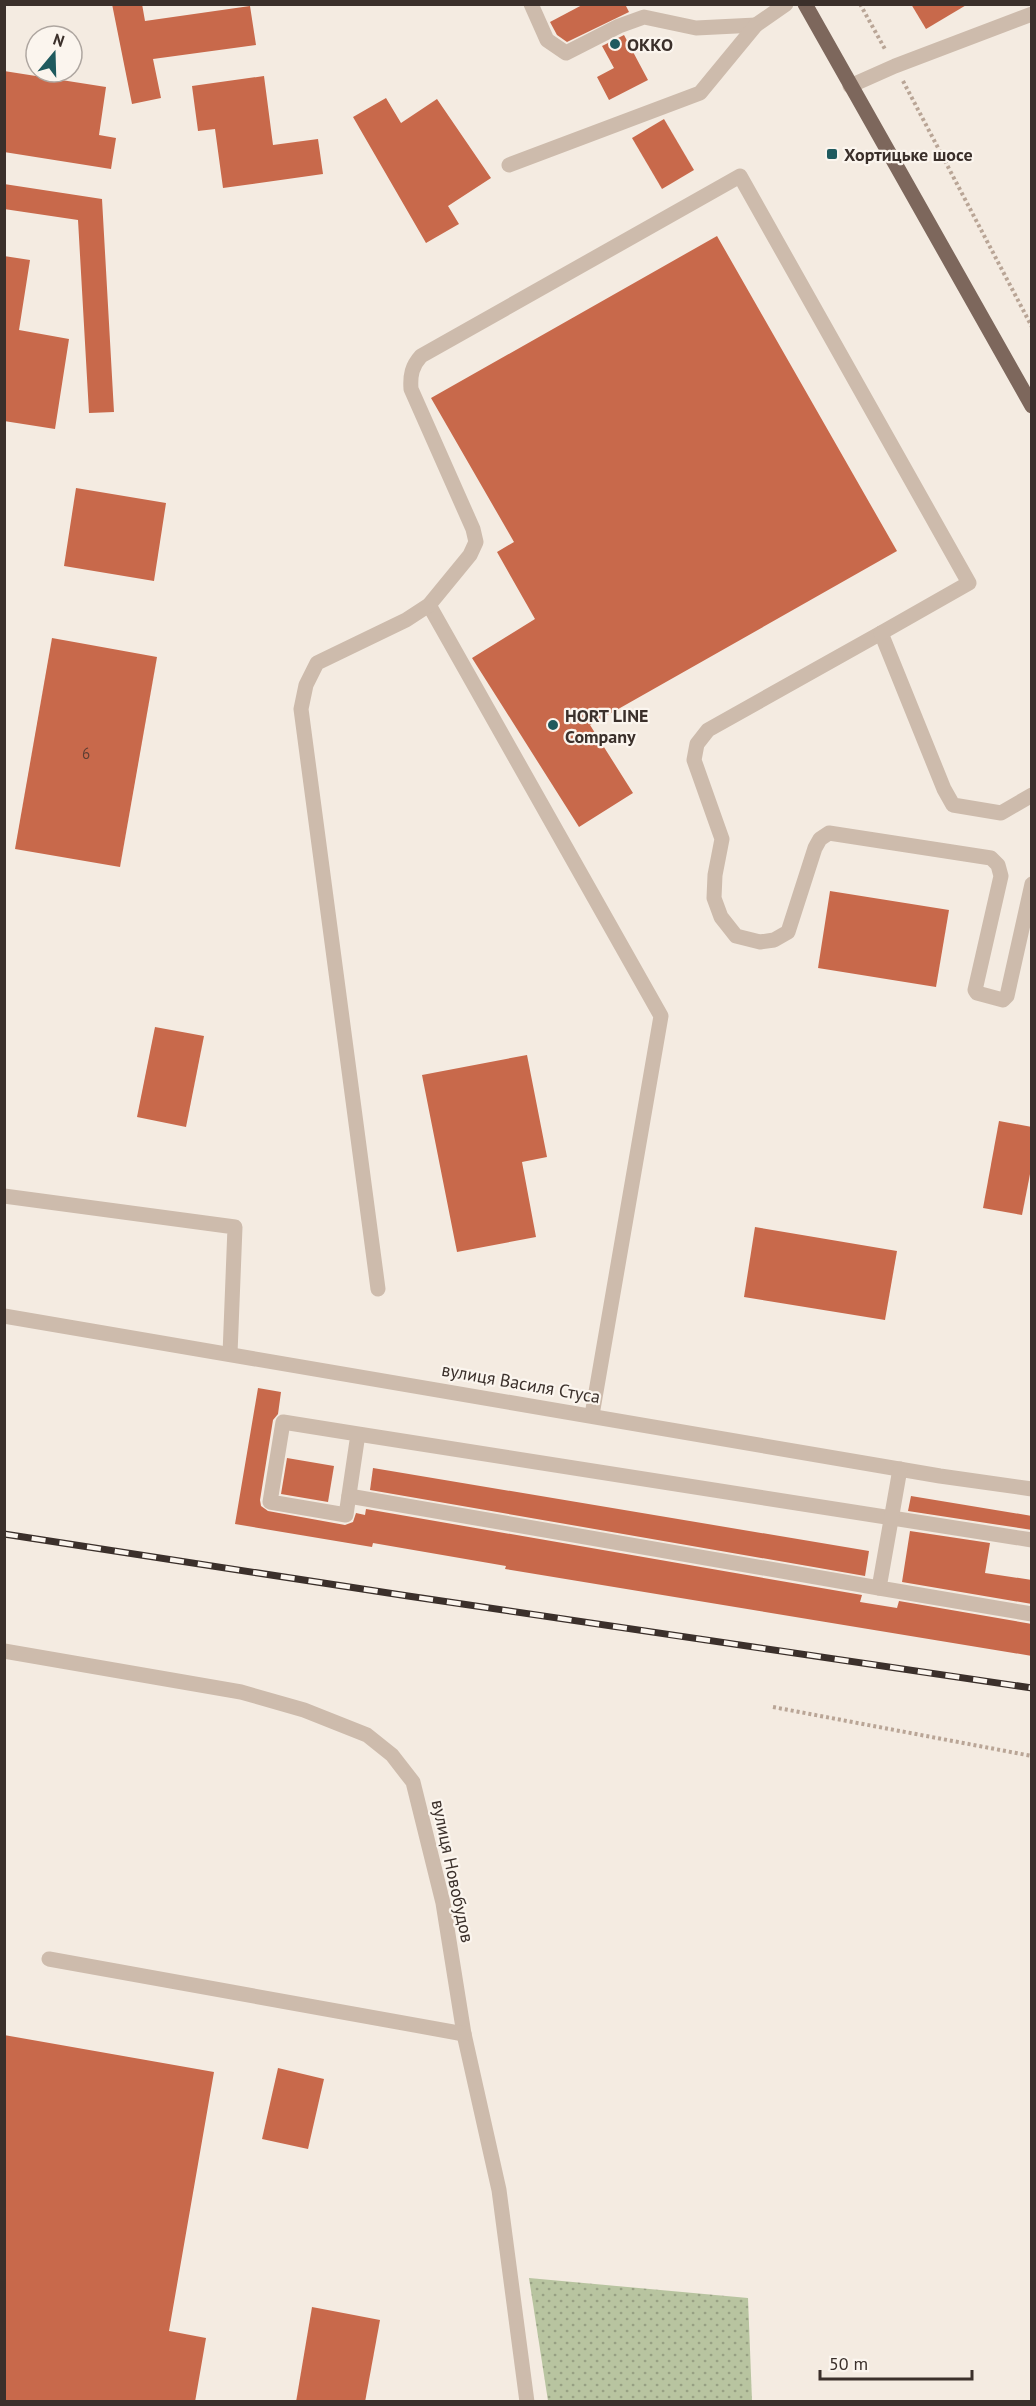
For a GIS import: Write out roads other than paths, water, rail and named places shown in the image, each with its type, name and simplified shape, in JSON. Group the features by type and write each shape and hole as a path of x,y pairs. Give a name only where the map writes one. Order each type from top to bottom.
{"main road":[{"path":"806,4 850,86 1032,406"}],"street":[{"path":"531,4 547,40 566,53 619,26 640,11 696,28 756,25"},
{"path":"509,165 700,93 756,25 786,4"},
{"path":"850,86 895,66 1032,14"},
{"path":"378,1289 301,709 306,685 317,663 406,620 429,605 470,555 476,542 473,529 411,389 410,380 414,363 421,356 740,176 969,583 708,730 697,744 694,760 722,839 715,875 714,898 721,917 736,936 760,942 774,940 788,932 815,848 820,839 829,833 991,858 998,865 1001,876 975,990 977,993 1003,1000 1007,996 1032,884"},
{"path":"429,605 661,1016 592,1415"},
{"path":"881,633 944,789 953,805 1001,813 1032,795"},
{"path":"4,1196 236,1227 230,1354"},
{"name":"вулиця Василя Стуса","path":"4,1316 900,1469 1032,1489"},
{"path":"358,1434 346,1515 270,1502 283,1422 1032,1540"},
{"path":"879,1588 900,1469"},
{"path":"349,1496 1032,1614"},
{"name":"вулиця Новобудов","path":"4,1651 241,1692 304,1710 367,1735 392,1755 413,1782 443,1903 464,2034 500,2190 527,2402"},
{"path":"49,1959 464,2034"}],"railway":[{"path":"4,1534 1032,1688"}],"place":[{"name":"ОККО","path":"615,44"},
{"name":"Хортицьке шосе","path":"832,154"},
{"name":"HORT LINE Company","path":"553,725"}]}
